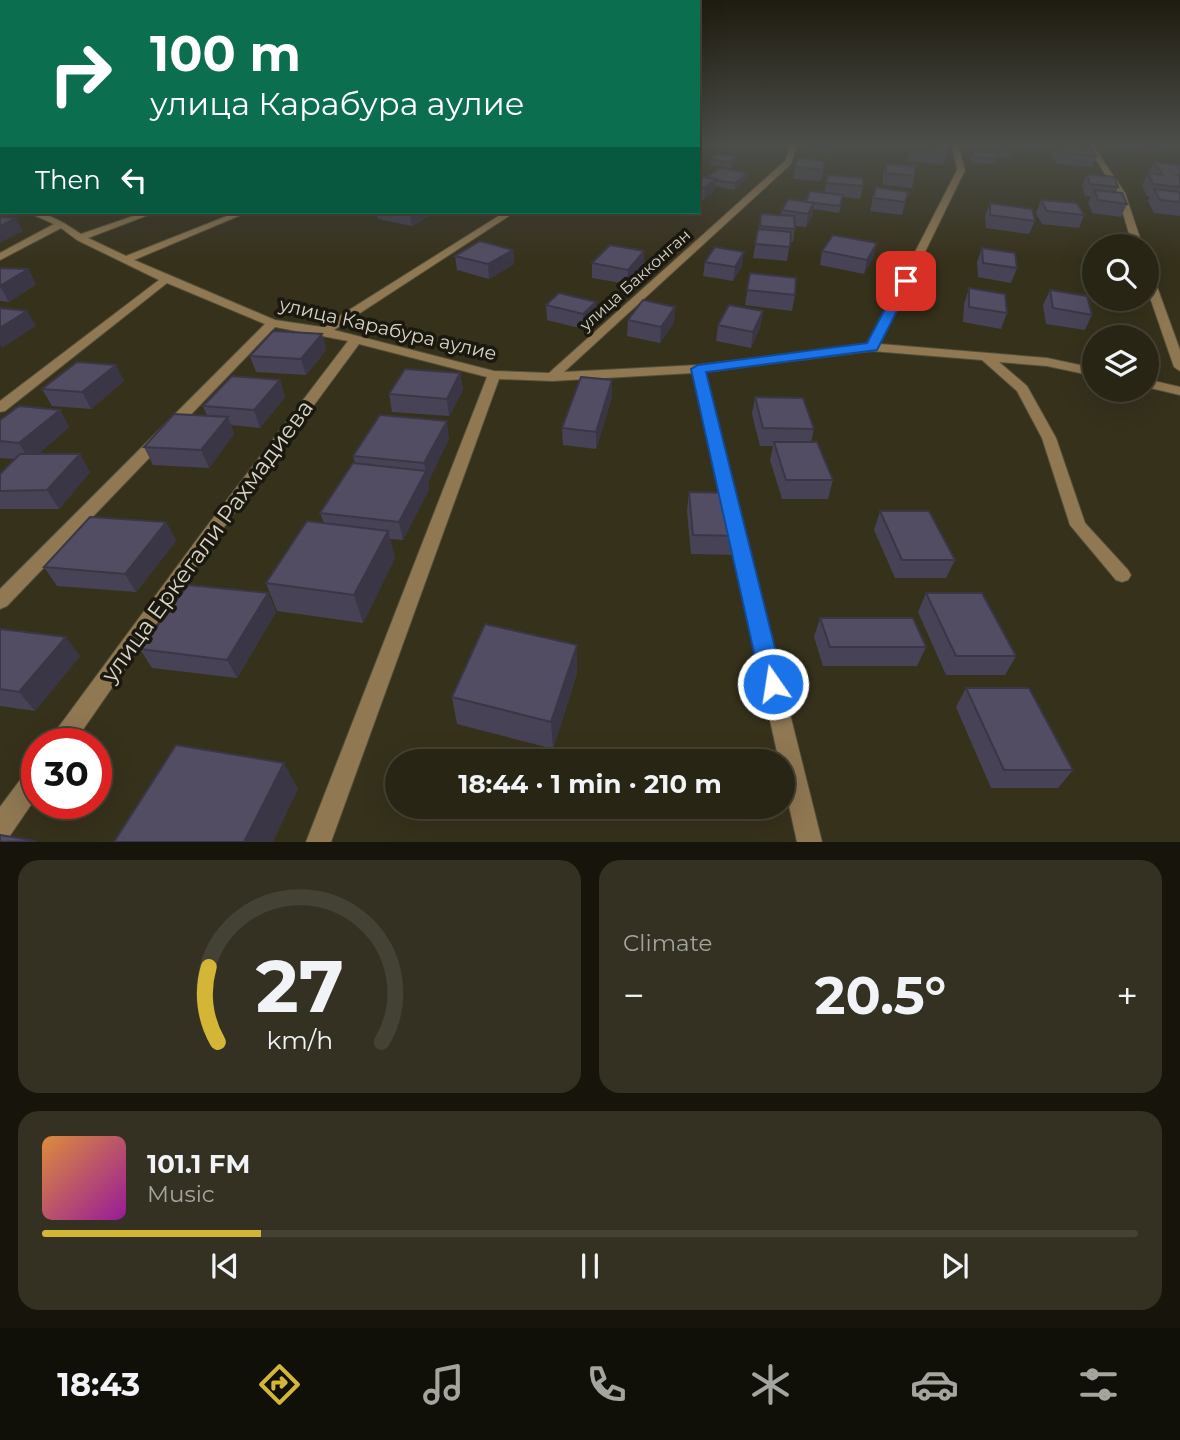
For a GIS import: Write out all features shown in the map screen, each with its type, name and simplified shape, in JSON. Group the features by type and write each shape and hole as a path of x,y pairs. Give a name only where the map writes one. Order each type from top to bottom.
{"street":[{"name":"улица Бакконган","path":"552,377 765,183"},
{"path":"872,347 954,183"},
{"path":"1115,183 1121,193 1135,234"},
{"name":"улица Карабура аулие","path":"36,214 61,224 80,237 166,279 272,323 324,331 494,375 552,377 698,369 872,347 1047,362 1082,369"},
{"path":"80,237 146,214"},
{"path":"126,260 239,214"},
{"path":"324,331 507,214"},
{"path":"0,257 61,224"},
{"path":"0,408 166,279"},
{"path":"1159,307 1180,368"},
{"path":"0,601 272,323"},
{"name":"улица Еркегали Рахмадиева","path":"71,728 207,538 356,339"},
{"path":"986,357 1022,389 1049,438 1078,525 1122,575"},
{"path":"698,369 810,842"},
{"path":"318,842 494,375"},
{"path":"1159,386 1180,391"},
{"path":"0,828 21,798"}],"building":[{"path":"700,183 711,183 705,188 700,187"},
{"path":"830,183 863,183 863,186"},
{"path":"1117,183 1118,187 1090,184"},
{"path":"1180,183 1180,187 1153,184"},
{"path":"876,187 908,192 905,202 873,198"},
{"path":"1154,189 1180,192 1180,202 1160,200"},
{"path":"1094,190 1122,193 1127,204 1098,200"},
{"path":"810,191 843,195 840,206 806,202"},
{"path":"788,199 814,203 808,214 782,210"},
{"path":"1041,200 1077,203 1084,215 1047,211"},
{"path":"990,203 1032,209 1035,221 990,215"},
{"path":"761,214 794,216 795,229 760,226"},
{"path":"0,217 16,218 0,226"},
{"path":"758,229 791,232 790,247 755,244"},
{"path":"833,235 877,243 867,260 822,251"},
{"path":"480,241 513,250 488,264 455,256"},
{"path":"610,245 644,251 628,270 592,263"},
{"path":"715,247 744,252 735,267 705,262"},
{"path":"982,248 1015,253 1017,268 983,263"},
{"path":"0,268 28,269 0,286"},
{"path":"750,273 796,278 795,295 747,290"},
{"path":"969,288 1005,294 1007,313 969,307"},
{"path":"1050,290 1082,295 1082,311 1091,311 1092,315 1053,308"},
{"path":"559,293 596,302 583,314 546,305"},
{"path":"643,300 675,307 661,327 628,320"},
{"path":"729,305 763,311 753,332 718,325"},
{"path":"0,308 27,311 0,328"},
{"path":"273,331 322,334 301,359 250,356"},
{"path":"77,362 116,365 82,392 42,389"},
{"path":"405,369 460,373 447,399 389,394"},
{"path":"232,376 280,380 254,410 203,406"},
{"path":"581,377 612,380 596,432 562,428"},
{"path":"755,397 803,398 814,429 763,428"},
{"path":"19,406 60,410 19,443 0,441 0,420"},
{"path":"174,414 228,417 201,450 144,447"},
{"path":"380,415 447,421 424,463 353,456"},
{"path":"774,442 817,442 833,480 786,480"},
{"path":"20,454 80,454 47,490 0,491 0,474"},
{"path":"353,463 426,471 399,522 320,513"},
{"path":"689,492 735,493 743,536 693,535"},
{"path":"880,511 929,511 955,560 902,560"},
{"path":"90,517 166,522 125,574 44,567"},
{"path":"307,521 388,531 354,595 266,583"},
{"path":"188,585 268,593 227,660 140,649"},
{"path":"926,593 982,593 1016,656 956,656"},
{"path":"820,618 913,618 926,647 830,647"},
{"path":"485,624 577,645 551,722 452,697"},
{"path":"0,629 66,637 19,692 0,689"},
{"path":"966,688 1029,688 1073,770 1004,770"},
{"path":"176,745 284,763 244,842 114,842"},
{"path":"0,835 36,841 0,842"}],"route":[{"path":"773,684 698,369 872,347 906,281"}]}
